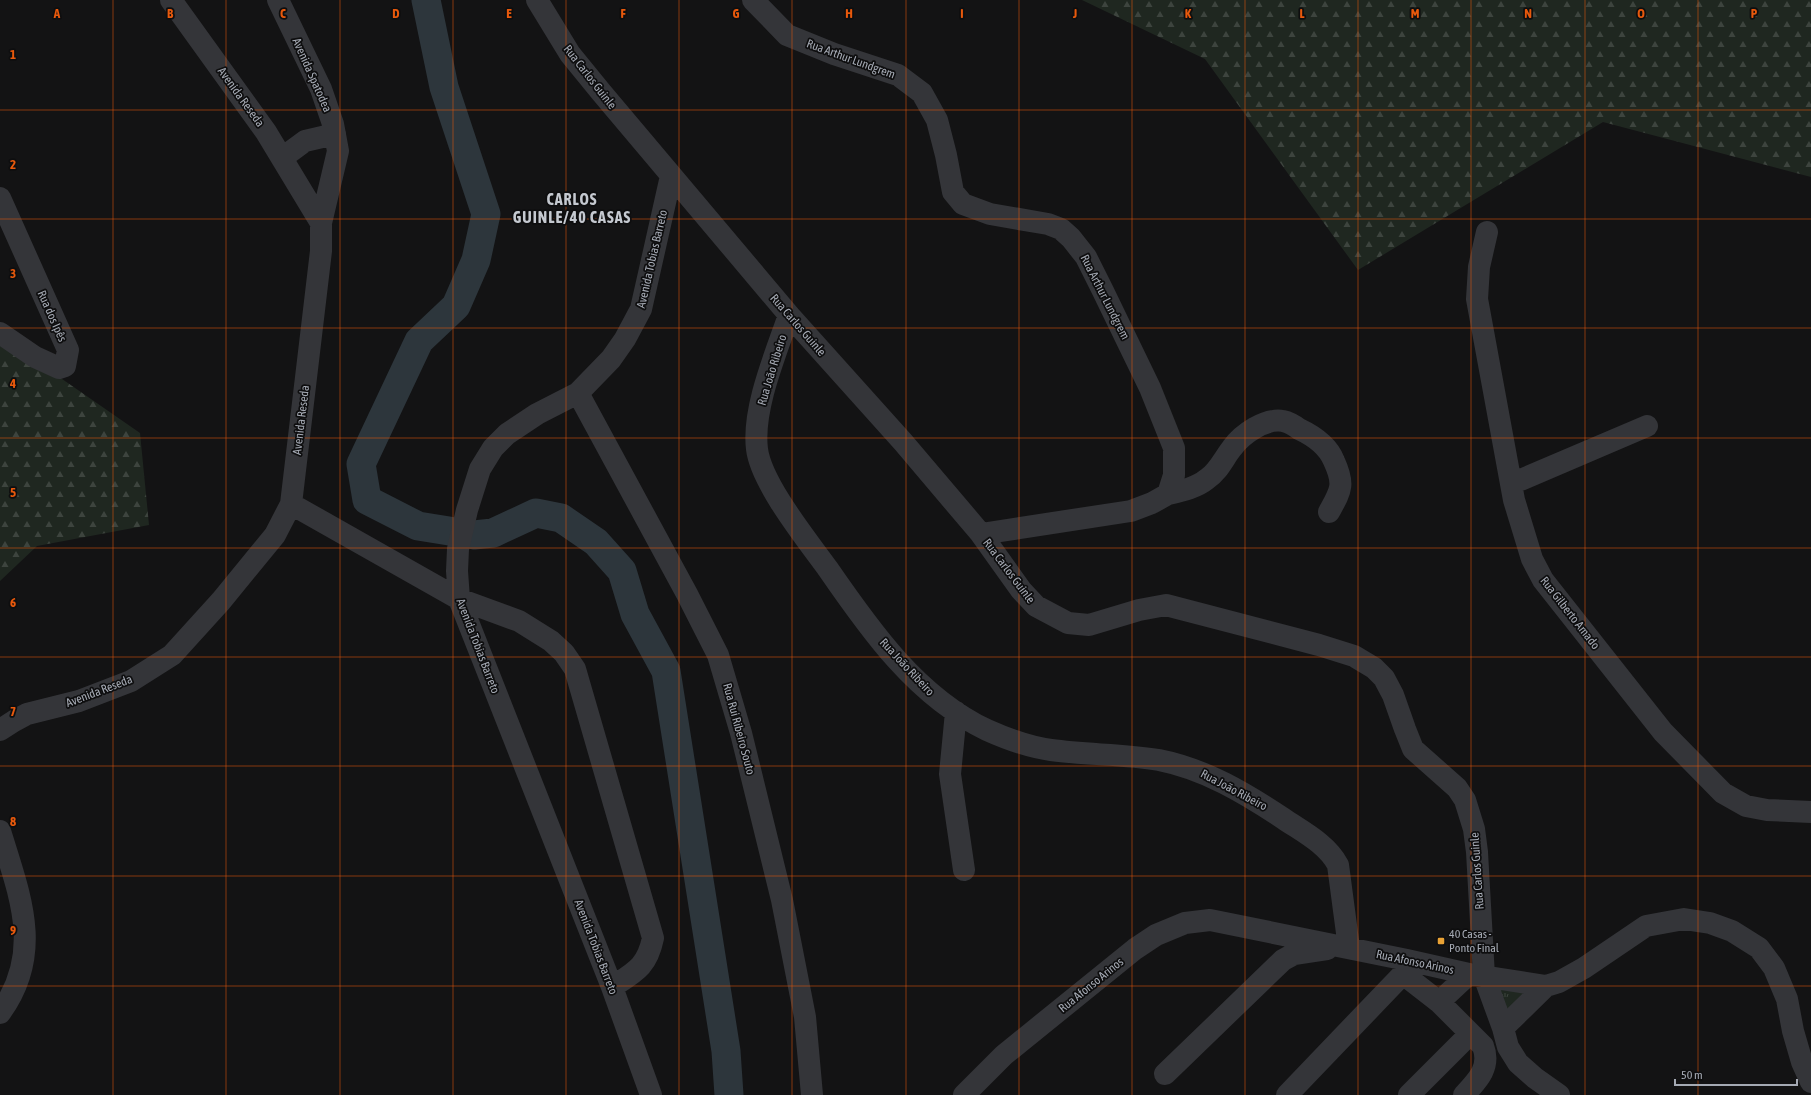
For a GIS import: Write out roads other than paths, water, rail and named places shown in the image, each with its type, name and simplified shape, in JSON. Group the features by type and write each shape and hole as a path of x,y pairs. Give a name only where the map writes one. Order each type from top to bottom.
{"street":[{"name":"Avenida Reseda","path":"0,730 27,714 79,701 131,680 172,655 221,601 275,535 291,504 321,251 322,223 266,132 171,0"},
{"name":"Avenida Spatodea","path":"278,0 321,89 335,134 338,151 322,223"},
{"name":"Rua Carlos Guinle","path":"536,0 570,54 789,315 903,442 981,534 1021,590 1036,606 1068,623 1089,625 1139,610 1166,605 1319,645 1354,656 1374,668 1384,678 1393,695 1404,729 1413,749 1457,788 1465,800 1470,814 1474,829 1477,852 1476,975 1503,1028 1508,1047 1518,1062 1535,1078 1559,1095"},
{"name":"Rua Arthur Lundgrem","path":"753,0 787,35 834,54 898,74 922,93 937,120 953,192 963,204 990,214 1048,224 1061,229 1071,238 1086,258 1103,291 1150,388 1174,448 1174,475 1168,494"},
{"path":"282,158 305,141 335,134"},
{"name":"Avenida Tobias Barreto","path":"651,1095 612,987 459,599 458,549 467,510 480,469 493,448 522,422 578,393 611,359 625,339 641,309 672,176"},
{"name":"Rua dos Ipês","path":"0,198 68,350 65,366 59,368 48,364 0,333"},
{"name":"Rua Gilberto Amado","path":"1487,232 1479,267 1476,299 1514,500 1530,552 1543,580 1663,732 1723,794 1746,806 1767,810 1811,812"},
{"name":"Rua João Ribeiro","path":"789,315 758,417 757,450 773,490 852,604 900,663 930,694 956,712 986,730 1015,742 1049,750 1157,760 1184,766 1206,774 1259,802 1313,839 1333,855 1338,865 1346,947"},
{"name":"Rua Rui Ribeiro Souto","path":"578,393 718,654 741,733 782,900 805,1017 812,1095"},
{"path":"981,534 1130,511 1152,503 1168,494 1190,488 1208,479 1232,447 1254,428 1268,421 1284,421 1312,436 1330,452 1339,473 1341,488 1329,512"},
{"path":"1511,484 1648,426"},
{"path":"291,504 459,599 519,621 533,629 555,645 575,669 653,938 650,951 645,961 633,973 612,987"},
{"path":"956,712 950,774 964,870"},
{"path":"0,831 22,904 25,952 19,979 11,999 0,1013"},
{"path":"1503,1028 1546,986 1559,982 1584,968 1646,926 1684,919 1710,923 1732,931 1759,948 1774,968 1788,999 1793,1031 1802,1062 1811,1082"},
{"name":"Rua Afonso Arinos","path":"964,1095 1004,1055 1135,949 1156,935 1185,923 1210,920 1476,975 1546,986"},
{"path":"1165,1074 1283,960 1294,954 1346,947"},
{"path":"1287,1095 1403,974 1439,1002 1483,1046 1486,1055 1485,1065 1482,1072 1464,1095"},
{"path":"1439,1002 1476,975"},
{"path":"1409,1095 1470,1034"}],"waterway":[{"path":"426,0 444,87 486,214 476,260 456,306 419,341 361,464 367,500 418,526 474,535 493,533 536,513 561,518 596,542 622,571 635,614 666,671 726,1051 729,1095"}],"place":[{"name":"40 Casas - Ponto Final","path":"1441,941"}],"district":[{"name":"CARLOS GUINLE/40 CASAS","path":"572,208"}]}
